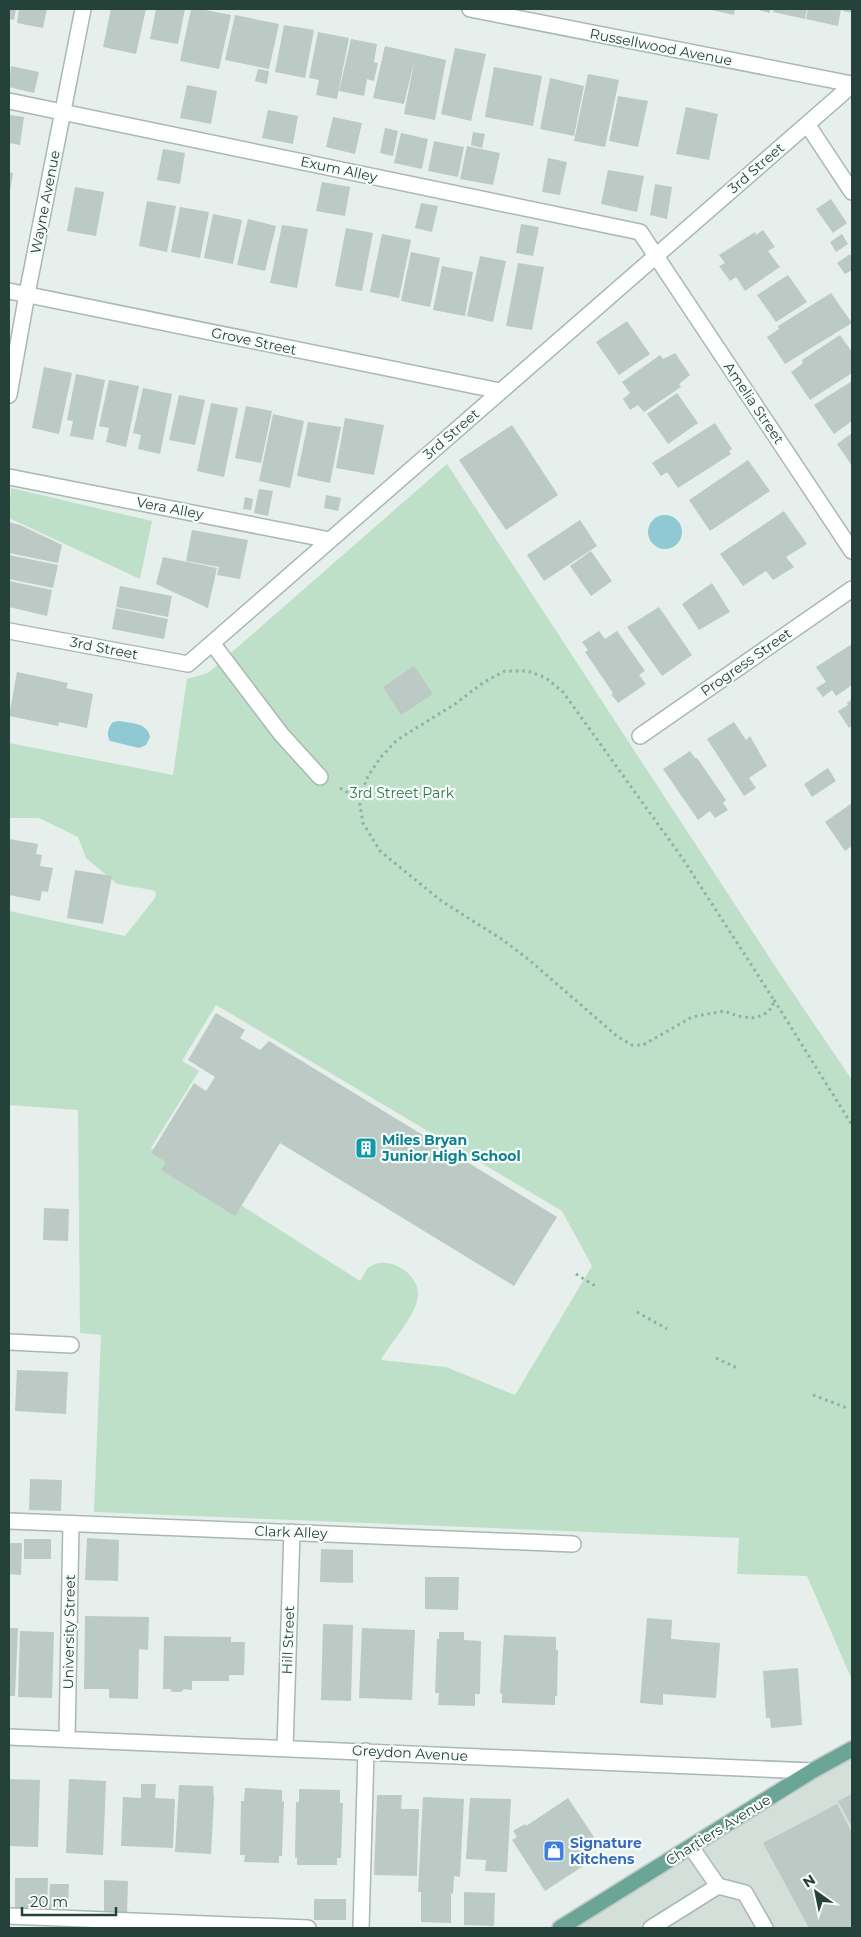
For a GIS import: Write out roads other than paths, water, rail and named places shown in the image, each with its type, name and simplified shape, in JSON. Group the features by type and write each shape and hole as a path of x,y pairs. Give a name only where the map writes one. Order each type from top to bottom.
{"main road":[{"name":"Chartiers Avenue","path":"560,1928 812,1771 852,1749"}],"street":[{"name":"Wayne Avenue","path":"9,395 83,9"},
{"name":"Russellwood Avenue","path":"470,9 852,85"},
{"name":"3rd Street","path":"9,631 188,664 852,85"},
{"name":"Exum Alley","path":"9,101 640,232 656,256"},
{"path":"806,124 852,192"},
{"name":"Amelia Street","path":"656,256 852,551"},
{"name":"Grove Street","path":"9,290 500,391"},
{"name":"Vera Alley","path":"9,477 330,540"},
{"name":"Progress Street","path":"640,736 852,589"},
{"path":"212,643 280,734 320,777"},
{"path":"9,1342 71,1345"},
{"name":"Clark Alley","path":"9,1521 573,1544"},
{"name":"University Street","path":"67,1739 71,1524"},
{"name":"Hill Street","path":"285,1748 292,1532"},
{"name":"Greydon Avenue","path":"9,1737 812,1771"},
{"path":"361,1928 366,1752"},
{"path":"690,1847 718,1886 745,1893 766,1928"},
{"path":"651,1928 718,1886"},
{"path":"9,1916 308,1928"}],"water":[{"path":"665,515 677,520 682,532 677,544 665,549 653,544 648,532 653,520"},
{"path":"113,722 138,724 146,729 150,737 146,745 139,748 110,741 108,736 109,729"}],"place":[{"name":"Miles Bryan Junior High School","path":"366,1148"},
{"name":"Signature Kitchens","path":"554,1851"}],"park label":[{"name":"3rd Street Park","path":"402,793"}]}
